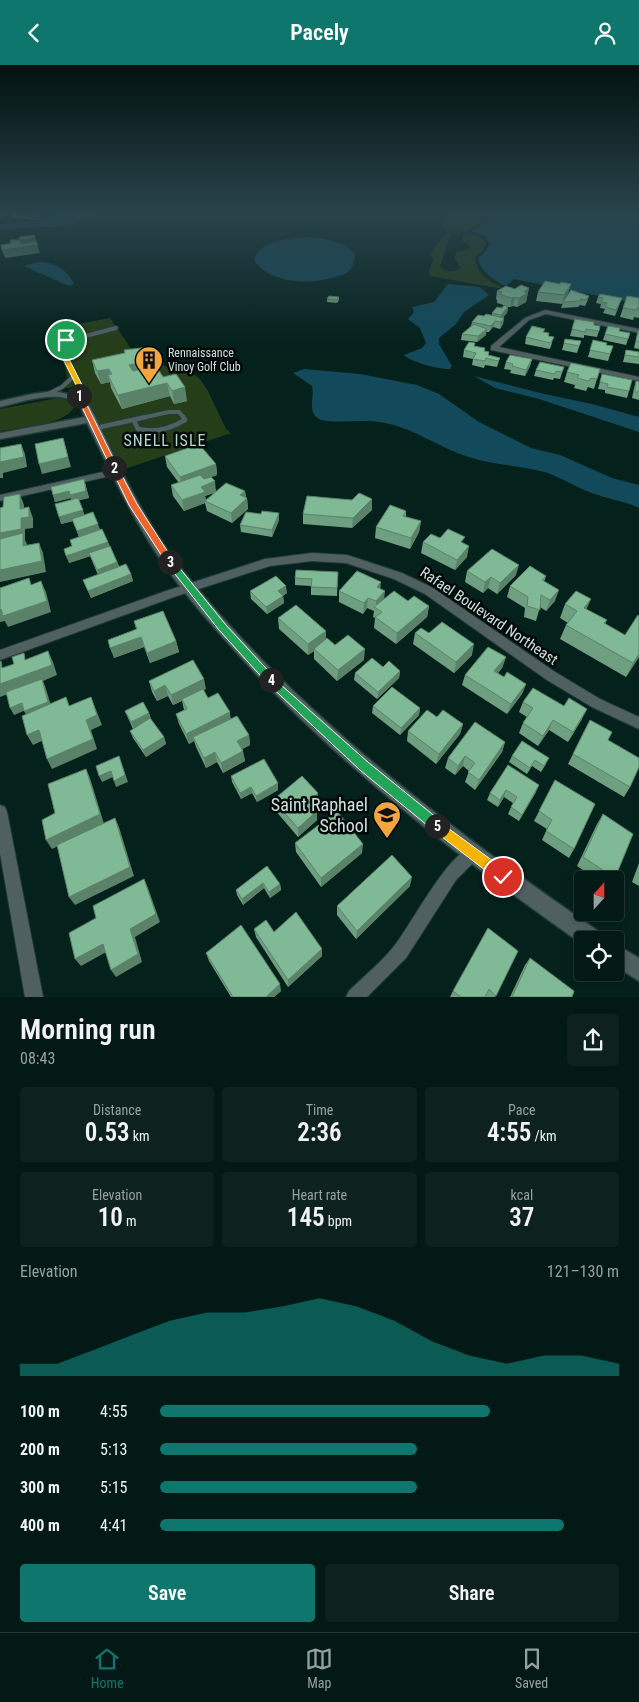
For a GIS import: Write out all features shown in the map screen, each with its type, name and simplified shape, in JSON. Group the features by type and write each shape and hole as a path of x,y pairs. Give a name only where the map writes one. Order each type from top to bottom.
{"street":[{"path":"639,331 544,312 527,319 494,347 639,379"},
{"path":"0,404 46,395 65,394 78,398 84,405 116,472 154,538 190,589 274,683 316,724 365,767 472,854 581,931"},
{"path":"0,436 93,423"},
{"path":"0,498 116,472"},
{"name":"Rafael Boulevard Northeast","path":"0,655 269,562 312,557 347,559 398,576 429,591 551,676 596,703 639,723"},
{"path":"0,812 34,997"},
{"path":"354,997 400,952 451,875 472,854"},
{"path":"624,960 639,970"}],"lane":[{"path":"78,398 82,391 59,343 116,328"},
{"path":"46,395 62,387 74,376"},
{"path":"93,423 134,421 169,412 179,412 185,421 178,425 148,433 138,429 134,421"}],"green space":[{"path":"432,256 443,256 440,267 450,271 461,268 455,256 476,256 476,263 481,273 493,283 504,288 430,276 429,271 433,260"},
{"path":"110,318 137,357 158,361 164,366 184,368 199,378 208,391 226,429 231,433 122,470 82,388 77,386 62,389 61,386 67,381 67,374 60,354 46,330"},
{"path":"58,398 69,401 74,406 63,417 30,427 0,431 0,409"}],"water":[{"path":"256,256 354,256 353,263 346,274 317,281 293,281 281,278 261,268 254,260"},
{"path":"639,256 639,304 514,279 506,286 488,275 479,263 478,258"},
{"path":"38,262 49,263 59,267 74,284 69,286 24,266"},
{"path":"448,284 480,287 489,295 464,312 456,324 439,338 439,344 452,366 450,369 426,365 404,355 422,348 426,343 420,328 408,319 414,312 412,307 434,302"},
{"path":"304,369 360,374 417,385 439,394 479,422 531,448 560,455 612,478 639,485 639,508 598,495 547,473 469,457 396,426 377,422 321,420 316,417 312,410 312,386 293,373"},
{"path":"474,376 639,417 639,432 539,399 495,388"}],"building":[{"path":"545,281 571,284 564,295 538,292"},
{"path":"521,285 529,288 524,292 528,293 519,298 499,294 502,292 497,291 506,286 515,289"},
{"path":"571,290 589,296 586,300 563,302"},
{"path":"600,294 622,298 616,310 605,307 607,303 601,302 603,298 598,297"},
{"path":"329,296 339,297 337,300 327,299"},
{"path":"627,296 639,298 639,308 636,310 623,308"},
{"path":"504,305 508,307 501,315 492,313 497,307 502,308"},
{"path":"486,314 504,318 501,322 495,321 491,326 472,322 478,315 484,316"},
{"path":"575,319 594,322 594,325 600,326 599,331 586,329 585,332 572,329"},
{"path":"474,324 487,329 478,336 462,334"},
{"path":"532,326 545,329 543,332 549,333 548,336 554,337 551,343 526,337"},
{"path":"608,326 620,328 619,331 630,333 628,339 605,334"},
{"path":"639,331 639,342 636,341"},
{"path":"565,339 581,341 579,346 564,343"},
{"path":"593,340 613,346 610,354 590,350"},
{"path":"469,342 475,343 474,346 485,348 484,351 489,352 488,355 500,358 498,361 486,358 485,361 473,359 476,353 464,350"},
{"path":"149,347 156,359 129,365 133,371 156,366 163,377 176,374 185,387 172,391 167,383 118,395 108,375 112,374 109,369 97,371 92,360 125,353 124,350"},
{"path":"626,350 639,352 639,357 625,355"},
{"path":"510,355 532,359 526,370 506,362"},
{"path":"540,362 564,367 562,372 556,371 554,374 536,370"},
{"path":"571,363 600,369 597,379 591,378 589,381 577,378 579,375 567,372"},
{"path":"602,374 632,380 629,391 607,387 608,384 600,382"},
{"path":"636,381 639,382 639,392 635,392"},
{"path":"63,438 68,457 39,464 35,444"},
{"path":"21,444 24,457 0,462 0,448"},
{"path":"199,444 216,464 180,477 165,456"},
{"path":"200,475 204,479 211,477 215,481 201,487 205,492 182,500 171,485"},
{"path":"84,479 86,491 70,495 69,491 53,495 51,487"},
{"path":"226,483 245,491 240,495 247,498 231,513 205,501"},
{"path":"359,493 372,499 353,518 303,514 307,496 352,500"},
{"path":"20,494 20,509 29,507 29,517 21,518 21,529 0,533 0,508 3,507 4,497"},
{"path":"78,498 83,510 59,517 55,504"},
{"path":"390,505 406,511 403,516 421,521 411,538 376,527"},
{"path":"262,511 279,513 272,530 240,525 246,512 261,514"},
{"path":"93,512 98,524 77,531 72,519"},
{"path":"102,529 108,542 66,556 64,549 72,546 70,540"},
{"path":"448,529 465,537 461,542 469,546 457,560 423,542 431,534 440,538"},
{"path":"23,533 23,546 39,543 42,561 0,570 0,539"},
{"path":"110,546 117,562 97,570 89,553"},
{"path":"492,549 519,565 500,583 491,577 485,582 467,571"},
{"path":"126,564 131,574 88,591 83,580"},
{"path":"530,566 546,576 542,580 559,590 550,600 541,595 540,610 527,606 528,597 510,586"},
{"path":"296,570 338,572 337,588 311,587 312,579 295,578"},
{"path":"357,571 381,582 377,587 385,591 376,601 368,598 364,603 339,591"},
{"path":"276,576 286,586 278,591 283,596 266,607 250,591"},
{"path":"29,578 31,585 41,581 47,601 3,616 0,610 0,588"},
{"path":"394,591 408,601 414,596 429,606 397,633 375,617 382,612 374,607"},
{"path":"576,591 591,599 584,608 607,620 604,623 625,635 639,616 639,654 633,663 566,625 577,611 565,604"},
{"path":"296,605 326,631 308,644 278,618"},
{"path":"163,611 176,641 147,653 141,637 110,648 108,640 137,629 134,621"},
{"path":"442,622 474,644 456,662 415,633 421,628 429,633"},
{"path":"348,635 365,649 338,670 314,649 327,638 335,645"},
{"path":"488,647 506,657 494,671 504,677 507,672 526,684 511,704 465,675"},
{"path":"48,651 52,665 0,684 1,661 2,668 14,664 12,657 24,653 25,660"},
{"path":"372,658 383,667 389,661 400,671 378,692 355,673"},
{"path":"193,660 204,679 171,695 165,685 154,691 149,681"},
{"path":"42,679 48,702 24,711 22,703 10,708 6,692"},
{"path":"392,687 420,708 401,728 373,706"},
{"path":"533,688 564,706 569,698 587,709 573,732 553,720 543,736 523,723 533,708 523,702"},
{"path":"203,689 208,698 218,693 230,712 186,734 176,714 187,709 182,699"},
{"path":"66,697 69,706 91,697 97,715 86,720 93,739 47,759 39,730 27,735 22,716"},
{"path":"143,702 149,713 131,722 125,711"},
{"path":"427,710 437,717 443,710 463,724 439,754 408,731"},
{"path":"237,716 249,735 237,741 243,751 221,763 215,752 204,758 193,737"},
{"path":"150,718 164,737 143,750 130,731"},
{"path":"590,720 612,732 608,740 639,758 639,767 630,787 573,754"},
{"path":"475,722 505,742 479,780 468,772 475,763 465,756 458,766 448,758"},
{"path":"522,741 549,758 544,766 535,760 530,768 512,756"},
{"path":"119,756 125,775 114,781 111,771 99,776 96,766"},
{"path":"264,759 278,783 256,796 251,787 240,793 231,776"},
{"path":"508,765 539,785 522,815 511,807 517,797 506,790 500,800 490,793"},
{"path":"86,769 100,814 46,840 42,820 55,813 48,784"},
{"path":"302,776 318,793 309,802 317,811 298,828 273,800"},
{"path":"555,780 595,804 574,849 546,831 552,820 539,811"},
{"path":"337,811 363,844 321,878 295,843"},
{"path":"603,814 633,834 618,871 604,871 583,857"},
{"path":"115,818 130,867 69,897 57,845"},
{"path":"392,855 412,877 357,931 337,906"},
{"path":"267,866 280,884 269,892 263,883 242,899 236,890"},
{"path":"144,879 156,914 130,929 138,954 111,970 103,944 75,959 69,933 96,918 93,906"},
{"path":"296,912 322,949 288,980 254,929 266,920 274,932"},
{"path":"241,925 280,984 266,997 233,997 206,953"},
{"path":"488,928 518,951 496,996 489,989 485,997 461,997 453,991"},
{"path":"530,958 574,991 572,997 512,997"}],"place":[{"name":"Rennaissance Vinoy Golf Club","path":"149,384"},
{"name":"Saint Raphael School","path":"387,839"}],"district":[{"name":"SNELL ISLE","path":"165,440"}],"route":[{"path":"66,340 59,343 59,345 82,391 78,398 84,405 133,505 190,589 274,683 316,724 365,767 503,877"}]}
